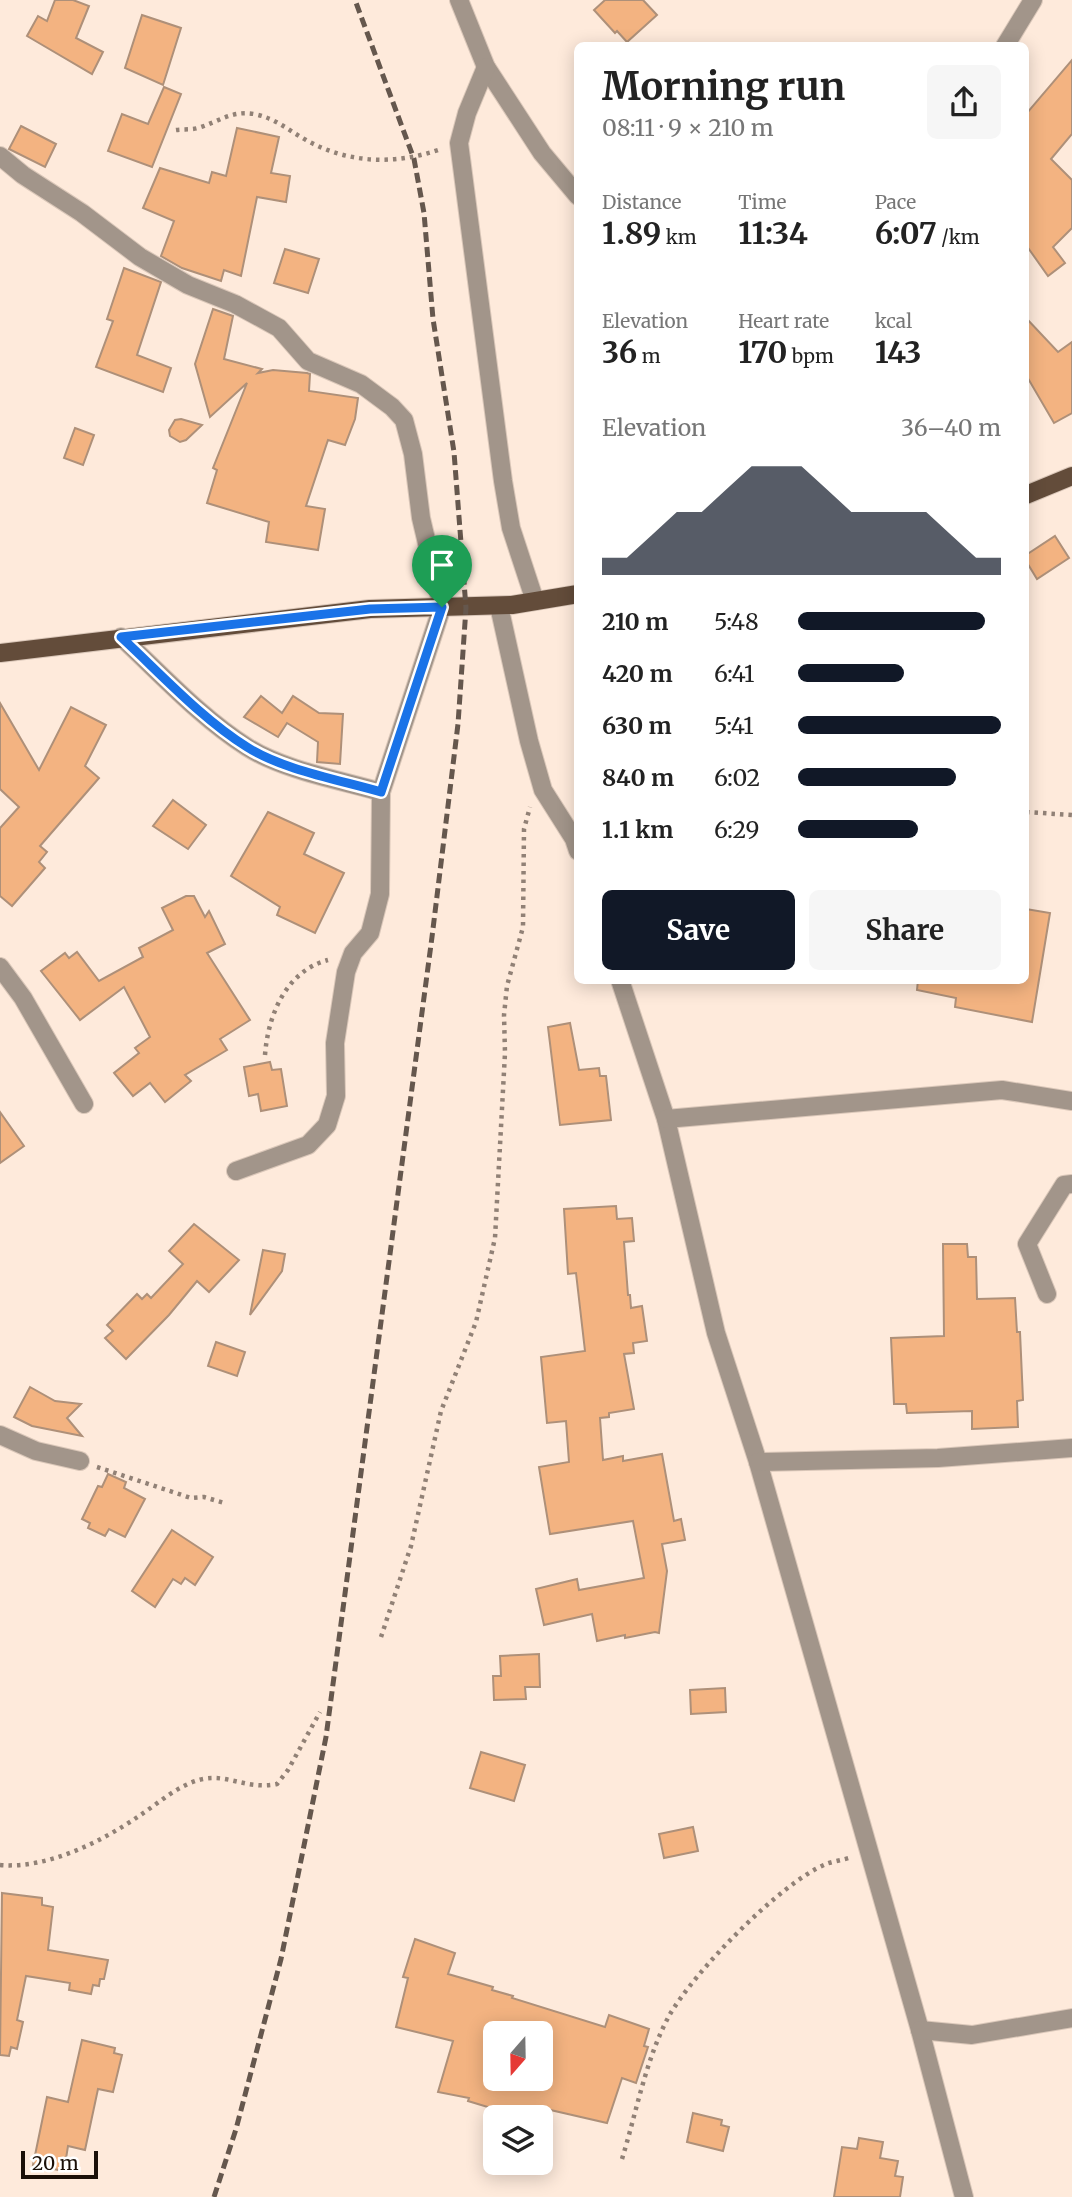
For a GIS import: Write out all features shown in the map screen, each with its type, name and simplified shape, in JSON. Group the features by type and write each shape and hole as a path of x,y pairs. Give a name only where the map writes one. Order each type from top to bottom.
{"main road":[{"path":"1029,494 1072,476"},
{"path":"0,653 370,609 499,606 574,595"}],"street":[{"path":"459,0 486,67 542,153 574,191"},
{"path":"1008,42 1033,0"},
{"path":"486,67 467,113 459,143 503,481 511,528 535,601"},
{"path":"0,156 140,257 188,285 235,304 279,328 308,361 361,384 392,407 404,420 413,454 421,518 442,607 381,792 380,894 370,933 353,953 346,972 335,1043 336,1096 327,1125 308,1145 236,1171"},
{"path":"499,606 529,741 543,790 574,841"},
{"path":"121,637 221,728 249,748 278,761 381,792"},
{"path":"0,967 23,998 84,1104"},
{"path":"621,984 666,1119 716,1333 758,1462 920,2031 964,2197"},
{"path":"666,1119 1002,1090 1072,1101"},
{"path":"1047,1294 1027,1244 1064,1185 1072,1184"},
{"path":"0,1434 36,1451 80,1461"},
{"path":"758,1462 938,1458 1072,1448"},
{"path":"920,2031 972,2035 1072,2018"}],"path":[{"path":"176,130 196,129 235,113 255,114 283,124 316,144 365,160 414,159 459,143"},
{"path":"381,1637 411,1546 440,1411 476,1322 495,1238 504,1080 503,1015 507,986 523,927 524,828 531,806 543,790"},
{"path":"1029,812 1072,816"},
{"path":"265,1055 267,1030 284,992 296,976 319,962 353,953"},
{"path":"80,1461 191,1498 204,1497 224,1503"},
{"path":"0,1865 19,1867 67,1853 117,1831 180,1788 203,1779 230,1780 252,1786 277,1784 288,1770 320,1712"},
{"path":"622,2159 656,2047 669,2016 703,1971 735,1936 781,1893 825,1864 869,1853"}],"building":[{"path":"55,0 73,0 89,6 76,38 103,52 92,74 27,36 38,16 47,21"},
{"path":"605,0 643,0 657,15 627,42 594,10"},
{"path":"142,15 181,28 163,85 125,68"},
{"path":"1072,60 1072,134 1051,159 1072,180 1072,228 1053,247 1065,263 1048,276 1029,249 1029,110"},
{"path":"164,87 181,94 152,167 108,151 122,114 148,124"},
{"path":"21,126 56,144 45,167 9,149"},
{"path":"237,128 279,137 271,173 290,176 286,202 257,197 241,276 224,270 221,281 182,268 161,256 174,221 143,208 160,168 209,183 212,172 226,176"},
{"path":"285,249 319,259 308,293 274,283"},
{"path":"124,268 161,282 137,355 171,368 163,392 96,367 113,321 107,319"},
{"path":"213,309 233,316 224,359 262,369 258,373 273,370 307,373 310,374 309,391 358,398 355,419 345,445 328,440 306,506 325,509 318,550 266,542 269,522 207,503 217,470 213,468 247,383 210,417 195,364"},
{"path":"1029,321 1058,352 1072,342 1072,413 1054,423 1029,380"},
{"path":"175,420 202,425 180,442 170,436 169,430"},
{"path":"75,428 94,435 83,465 64,458"},
{"path":"1055,536 1069,558 1037,579 1029,566 1029,553"},
{"path":"261,696 282,713 293,696 319,713 343,714 340,764 317,762 318,742 287,723 278,737 244,717"},
{"path":"0,703 39,770 71,707 106,725 85,766 99,778 40,846 47,852 39,862 45,868 12,906 0,896 0,828 19,807 0,789"},
{"path":"173,800 206,825 188,849 153,826"},
{"path":"268,812 314,833 304,854 344,873 315,933 277,915 280,907 231,876"},
{"path":"186,896 194,896 205,917 209,911 225,944 207,953 250,1020 220,1039 227,1050 185,1075 191,1081 165,1102 150,1083 133,1096 114,1073 139,1053 135,1048 150,1037 124,987 80,1020 41,971 65,953 69,958 77,952 99,981 143,957 139,948 173,930 162,908"},
{"path":"1029,910 1050,913 1032,1022 955,1007 956,998 917,990 918,984 1029,984"},
{"path":"570,1023 579,1070 599,1068 600,1076 606,1076 611,1120 560,1125 548,1027"},
{"path":"270,1062 272,1070 281,1069 287,1106 261,1111 258,1094 249,1096 244,1067"},
{"path":"0,1112 24,1146 0,1163"},
{"path":"616,1206 617,1219 632,1218 634,1241 624,1242 628,1295 631,1308 642,1306 647,1341 633,1343 634,1353 624,1354 634,1409 609,1413 609,1417 600,1418 603,1460 623,1456 623,1461 662,1454 674,1521 681,1519 685,1540 662,1544 667,1571 659,1633 625,1638 625,1635 597,1641 592,1614 544,1625 536,1589 577,1579 579,1590 644,1578 633,1521 550,1534 539,1467 569,1462 566,1421 547,1423 541,1357 585,1351 576,1273 568,1274 564,1209"},
{"path":"194,1224 239,1260 209,1292 197,1281 169,1315 126,1359 105,1338 113,1331 107,1325 137,1294 142,1299 147,1294 151,1298 183,1264 169,1251"},
{"path":"943,1244 967,1244 968,1257 976,1257 977,1299 1015,1298 1017,1332 1020,1332 1023,1400 1017,1401 1018,1427 972,1429 972,1411 907,1413 906,1404 894,1404 891,1338 944,1336"},
{"path":"263,1250 285,1254 282,1271 250,1315"},
{"path":"216,1342 245,1352 237,1376 208,1366"},
{"path":"30,1387 55,1401 81,1404 67,1418 82,1436 32,1426 14,1417"},
{"path":"108,1474 126,1482 124,1488 145,1499 125,1537 109,1529 105,1536 88,1528 90,1523 82,1519 98,1486 102,1487"},
{"path":"172,1530 213,1557 195,1585 185,1578 181,1584 173,1579 155,1607 132,1591"},
{"path":"539,1654 540,1687 525,1687 526,1699 494,1700 493,1676 501,1676 500,1656"},
{"path":"725,1688 726,1712 691,1714 690,1690"},
{"path":"481,1752 525,1765 514,1801 470,1788"},
{"path":"693,1827 698,1851 664,1858 659,1834"},
{"path":"2,1893 42,1898 42,1905 53,1907 48,1950 108,1960 104,1979 100,1979 99,1986 93,1985 91,1994 69,1990 70,1983 26,1976 17,2020 23,2022 17,2049 11,2047 9,2056 0,2055"},
{"path":"415,1939 455,1953 448,1974 493,1987 492,1990 513,1996 512,1998 605,2027 609,2015 649,2029 644,2046 648,2047 636,2083 622,2078 607,2123 553,2111 553,2105 483,2106 468,2101 469,2098 438,2092 453,2041 396,2027 408,1978 403,1977"},
{"path":"82,2040 115,2048 114,2053 122,2055 113,2092 98,2089 85,2150 68,2146 64,2171 33,2165 47,2097 68,2102"},
{"path":"693,2113 722,2120 721,2125 729,2127 723,2151 687,2142"},
{"path":"859,2138 883,2142 880,2158 898,2161 895,2176 903,2177 900,2197 834,2197 842,2147 857,2149"}],"railway":[{"path":"214,2197 236,2129 281,1959 326,1737 432,937 458,724 466,608 454,452 433,319 424,213 414,159 355,0"}],"route":[{"path":"442,607 381,792 278,761 249,748 221,728 121,637 370,609 442,607"}]}
